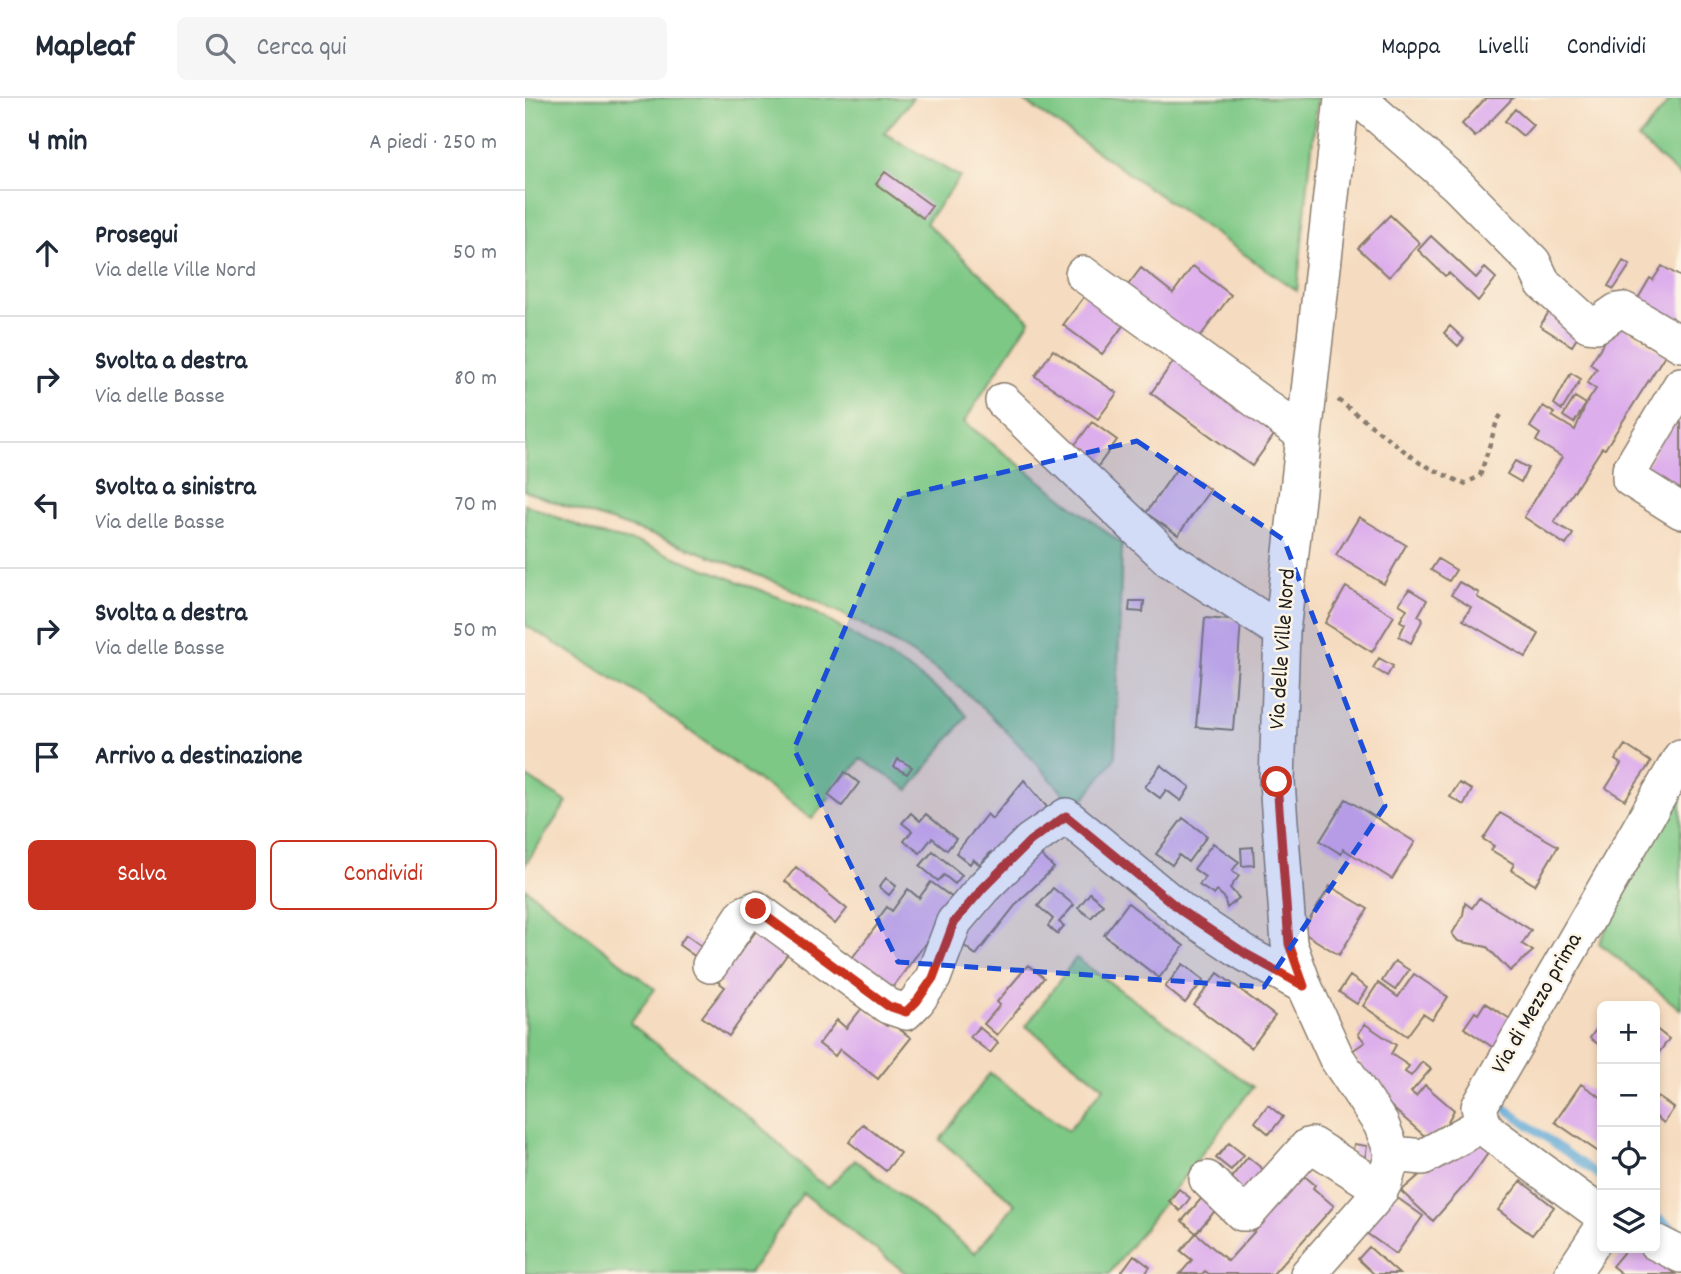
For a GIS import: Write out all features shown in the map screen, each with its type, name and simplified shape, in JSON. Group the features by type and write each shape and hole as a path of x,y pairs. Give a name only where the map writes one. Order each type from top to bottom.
{"street":[{"name":"Via delle Ville Nord","path":"1342,98 1282,632 1278,804 1289,944 1304,986 1336,1057 1381,1124 1393,1154"},
{"path":"1358,98 1456,184 1533,262 1543,283 1588,324 1597,325 1617,311 1625,310 1681,344"},
{"path":"1083,274 1304,435"},
{"path":"1681,385 1630,470 1630,478 1681,511"},
{"path":"1003,401 1169,559 1282,632"},
{"name":"Via di Mezzo prima","path":"1483,1124 1479,1107 1681,757"},
{"path":"710,965 744,914 756,909 888,1006 906,1012 933,978 954,922 983,888 1030,841 1066,816 1183,912 1246,954 1304,986"},
{"path":"1308,1274 1381,1189 1393,1154 1423,1157 1483,1124 1492,1134 1597,1211"},
{"path":"1207,1179 1243,1213 1248,1213 1308,1146 1312,1145 1381,1189"},
{"path":"1572,1274 1597,1236"},
{"path":"1660,1244 1681,1255"}],"path":[{"path":"1309,386 1333,396 1420,463 1464,484 1480,476 1501,415"}],"highlighted area":[{"path":"1137,441 1284,540 1385,806 1264,987 898,962 794,749 901,496"}],"green space":[{"path":"525,98 913,98 884,133 960,177 926,223 1030,320 964,422 1122,544 1115,758 1077,808 1007,732 969,696 928,664 875,631 792,589 734,565 525,491"},
{"path":"1020,98 1317,98 1297,291"},
{"path":"1672,98 1681,98 1681,177 1638,139"},
{"path":"525,504 598,534 639,543 809,609 907,668 952,700 967,716 909,790 861,759 812,819 634,691 525,625"},
{"path":"1681,769 1681,1010 1599,943 1638,867 1627,860"},
{"path":"525,776 567,802 525,865"},
{"path":"525,888 655,989 630,1023 764,1129 814,1178 828,1187 855,1160 975,1253 1015,1204 940,1140 990,1073 1068,1131 1104,1087 1026,1026 1076,958 1253,1087 1109,1274 907,1274 803,1193 749,1274 525,1274"}],"building":[{"path":"1486,98 1513,98 1475,137 1462,124"},
{"path":"1515,109 1533,125 1523,136 1505,121"},
{"path":"885,172 932,206 923,218 876,184"},
{"path":"1390,215 1420,243 1389,277 1358,248"},
{"path":"1431,236 1476,278 1485,268 1496,278 1478,301 1449,273 1445,276 1418,250"},
{"path":"1623,261 1630,265 1614,289 1608,286"},
{"path":"1193,266 1231,295 1190,350 1119,297 1141,268 1173,293"},
{"path":"1662,266 1681,277 1681,319 1677,326 1636,302 1650,278 1653,280"},
{"path":"1087,293 1126,322 1102,354 1063,325"},
{"path":"1552,307 1584,327 1572,346 1540,326"},
{"path":"1619,319 1634,336 1665,355 1554,522 1573,534 1566,545 1524,517 1562,457 1536,441 1540,434 1530,427 1543,406 1554,413 1552,416 1575,430 1596,389 1587,383 1597,369 1590,364"},
{"path":"1450,326 1464,339 1458,346 1444,333"},
{"path":"1053,350 1117,393 1098,419 1035,376"},
{"path":"1176,358 1277,431 1252,466 1151,393"},
{"path":"1571,373 1581,379 1562,410 1554,404"},
{"path":"1575,397 1586,404 1574,423 1563,416"},
{"path":"1672,418 1681,423 1681,503 1640,477"},
{"path":"1092,422 1117,440 1093,473 1068,454"},
{"path":"1515,461 1528,468 1521,482 1507,474"},
{"path":"1178,467 1210,490 1178,535 1146,513"},
{"path":"1359,517 1406,545 1384,584 1336,555"},
{"path":"1438,559 1456,570 1449,581 1431,570"},
{"path":"1459,582 1479,593 1477,597 1539,634 1526,657 1463,620 1471,607 1451,595"},
{"path":"1346,587 1394,616 1372,652 1325,623"},
{"path":"1409,589 1427,600 1418,616 1423,619 1411,643 1399,636 1405,624 1400,621 1407,609 1399,604"},
{"path":"1130,601 1144,601 1143,612 1129,611"},
{"path":"1205,618 1241,621 1233,730 1196,727"},
{"path":"1379,658 1393,666 1387,676 1373,668"},
{"path":"1625,745 1651,762 1625,800 1606,788 1621,764 1615,760"},
{"path":"898,759 912,767 907,774 894,767"},
{"path":"1161,765 1190,787 1181,801 1166,790 1160,798 1145,787"},
{"path":"845,772 859,783 842,806 828,795"},
{"path":"1024,780 1047,807 1000,859 991,852 980,865 973,859 970,864 956,853 987,814 992,819"},
{"path":"1459,783 1472,790 1464,805 1450,797"},
{"path":"1346,799 1415,842 1392,879 1343,849 1341,854 1320,841"},
{"path":"911,813 920,821 926,814 956,839 947,850 932,838 920,853 904,841 912,831 902,823"},
{"path":"1500,813 1558,846 1535,885 1511,870 1514,864 1491,850 1494,846 1483,839"},
{"path":"1183,818 1207,836 1188,862 1179,855 1172,865 1156,854"},
{"path":"1213,843 1239,862 1232,871 1239,876 1230,888 1239,898 1227,908 1224,897 1217,891 1214,895 1199,885 1205,877 1194,869"},
{"path":"1253,847 1254,865 1242,866 1241,848"},
{"path":"1034,848 1054,868 1018,902 976,955 953,937"},
{"path":"933,851 962,875 955,884 944,875 938,881 920,866"},
{"path":"796,867 847,909 835,924 785,881"},
{"path":"886,878 896,886 889,895 879,887"},
{"path":"931,882 957,901 889,992 849,962 880,921 878,919 887,907 892,911 908,889 919,898"},
{"path":"1330,886 1368,909 1339,955 1302,932"},
{"path":"1053,888 1074,905 1059,922 1064,926 1057,934 1048,926 1053,919 1038,906"},
{"path":"1090,893 1103,904 1091,918 1078,908"},
{"path":"1479,898 1531,930 1522,944 1533,951 1510,971 1487,947 1458,941 1452,934 1463,915 1465,903 1472,908"},
{"path":"1128,903 1184,946 1159,978 1104,935"},
{"path":"760,926 791,949 729,1036 702,1017 725,987 718,982"},
{"path":"686,935 703,947 696,957 679,945"},
{"path":"1395,961 1409,970 1395,990 1382,981"},
{"path":"1183,964 1204,980 1185,1003 1165,987"},
{"path":"1028,965 1044,978 997,1035 984,1024 1000,1005 997,1002"},
{"path":"1218,973 1275,1016 1251,1048 1194,1005"},
{"path":"1414,974 1448,997 1432,1020 1423,1014 1407,1036 1363,1006 1378,983 1398,997"},
{"path":"1350,976 1367,988 1357,1004 1339,992"},
{"path":"1485,1003 1515,1022 1497,1050 1464,1028"},
{"path":"862,1008 887,1026 890,1022 911,1038 878,1079 840,1049 835,1056 819,1044 837,1020 846,1028"},
{"path":"1365,1024 1396,1045 1391,1054 1409,1066 1405,1072 1411,1076 1422,1062 1431,1069 1411,1092 1416,1096 1425,1085 1454,1110 1446,1125 1428,1139 1380,1097 1352,1051 1365,1042 1358,1034"},
{"path":"979,1027 998,1043 990,1053 970,1037"},
{"path":"1597,1028 1597,1043 1590,1038"},
{"path":"1660,1032 1669,1039 1660,1051"},
{"path":"1581,1084 1597,1095 1597,1151 1555,1122"},
{"path":"1660,1098 1674,1108 1664,1123 1660,1120"},
{"path":"1268,1105 1283,1117 1269,1134 1255,1122"},
{"path":"863,1124 900,1153 886,1171 849,1142"},
{"path":"1478,1142 1491,1149 1470,1179 1433,1221 1401,1191 1444,1154"},
{"path":"1229,1143 1244,1155 1231,1170 1216,1158"},
{"path":"1354,1144 1367,1146 1365,1158 1352,1156"},
{"path":"1248,1157 1265,1171 1245,1194 1229,1180"},
{"path":"1300,1172 1315,1185 1313,1188 1334,1206 1273,1274 1209,1274 1205,1271 1202,1274 1180,1274 1192,1260 1181,1251 1196,1233 1228,1261 1256,1230 1253,1227"},
{"path":"1521,1181 1554,1207 1532,1235 1498,1210"},
{"path":"1179,1189 1190,1198 1180,1211 1169,1201"},
{"path":"1207,1192 1221,1204 1196,1233 1182,1221"},
{"path":"1389,1192 1423,1216 1396,1254 1362,1230"},
{"path":"1369,1247 1399,1274 1374,1274 1358,1259"},
{"path":"1623,1253 1648,1253 1675,1274 1622,1274 1612,1266"},
{"path":"1134,1255 1150,1267 1145,1274 1120,1274"}],"waterway":[{"path":"1501,1105 1597,1174"},
{"path":"1660,1219 1681,1234"}],"route":[{"path":"756,909 888,1006 906,1012 933,978 954,922 983,888 1030,841 1066,816 1183,912 1246,954 1304,986 1289,944 1277,782"}]}
